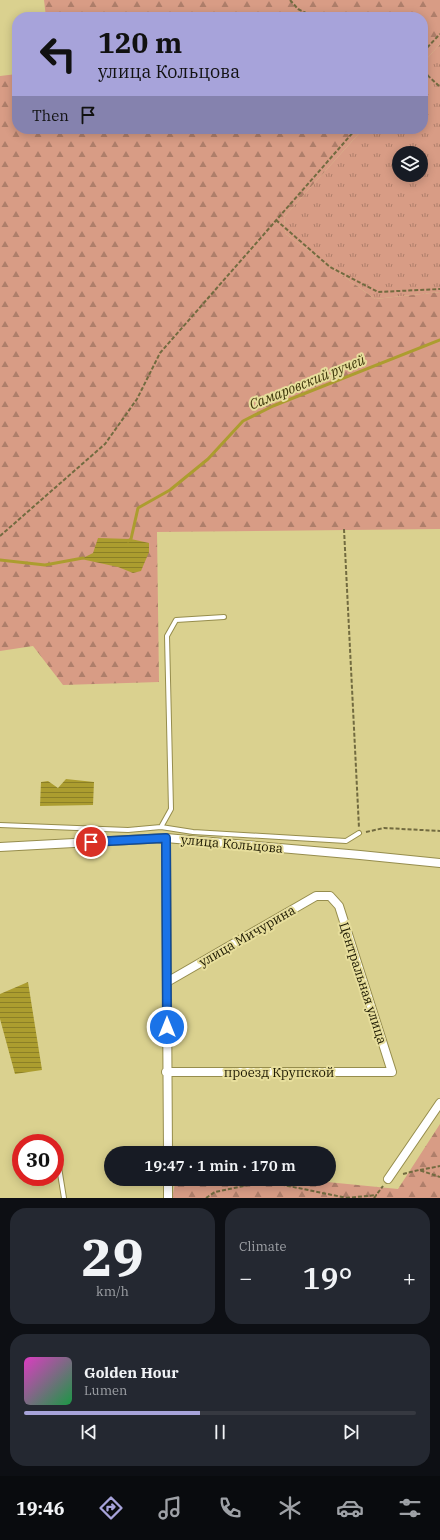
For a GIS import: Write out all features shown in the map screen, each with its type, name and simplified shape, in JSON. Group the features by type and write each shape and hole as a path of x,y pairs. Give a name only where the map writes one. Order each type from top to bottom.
{"street":[{"name":"улица Кольцова","path":"0,847 166,838 440,863"},
{"path":"166,838 166,1072 168,1146"},
{"name":"улица Мичурина","path":"167,982 316,896 330,896"},
{"name":"Центральная улица","path":"330,896 339,906 392,1072"},
{"name":"проезд Крупской","path":"166,1072 392,1072"},
{"path":"388,1179 440,1103"},
{"path":"168,1186 168,1198"}],"lane":[{"path":"160,827 171,809 167,636 176,620 224,617"},
{"path":"0,825 128,830 160,827 193,832 346,841 359,834"},
{"path":"62,1186 64,1198"}],"path":[{"path":"290,0 298,9 304,12"},
{"path":"428,47 440,34"},
{"path":"428,76 440,87"},
{"path":"0,536 105,444 137,399 160,353 352,134"},
{"path":"276,220 330,267 378,292 440,289"},
{"path":"344,529 359,834 384,828 440,831"},
{"path":"374,1198 388,1179 419,1170 440,1166"},
{"path":"419,1170 440,1177"},
{"path":"206,1198 215,1192 269,1182 347,1198"},
{"path":"343,1198 377,1194"}],"green space":[{"path":"44,0 440,0 440,44 428,57 428,12 45,12"},
{"path":"440,44 440,292 375,299 286,234 284,217 359,134 428,134 428,57"},
{"path":"12,75 12,134 359,134 284,217 286,234 375,299 440,292 440,529 157,532 159,682 63,685 33,646 0,651 0,76"},
{"path":"440,1124 440,1198 172,1198 175,1186 336,1186 336,1183 398,1189"}],"shaded area":[{"path":"98,538 131,539 149,543 149,552 141,571 133,573 118,567 81,559 93,553"},
{"path":"66,779 94,782 93,805 40,806 41,782 48,781 58,788"},
{"path":"28,982 42,1070 15,1074 0,1019 0,994"}],"waterway":[{"name":"Самаровский ручей","path":"128,541 131,539 138,508 170,490 208,459 243,421 273,406 440,340"},
{"name":"Самаровский ручей","path":"0,560 45,565 83,558"}],"route":[{"path":"91,842 166,838 167,1027"}]}
